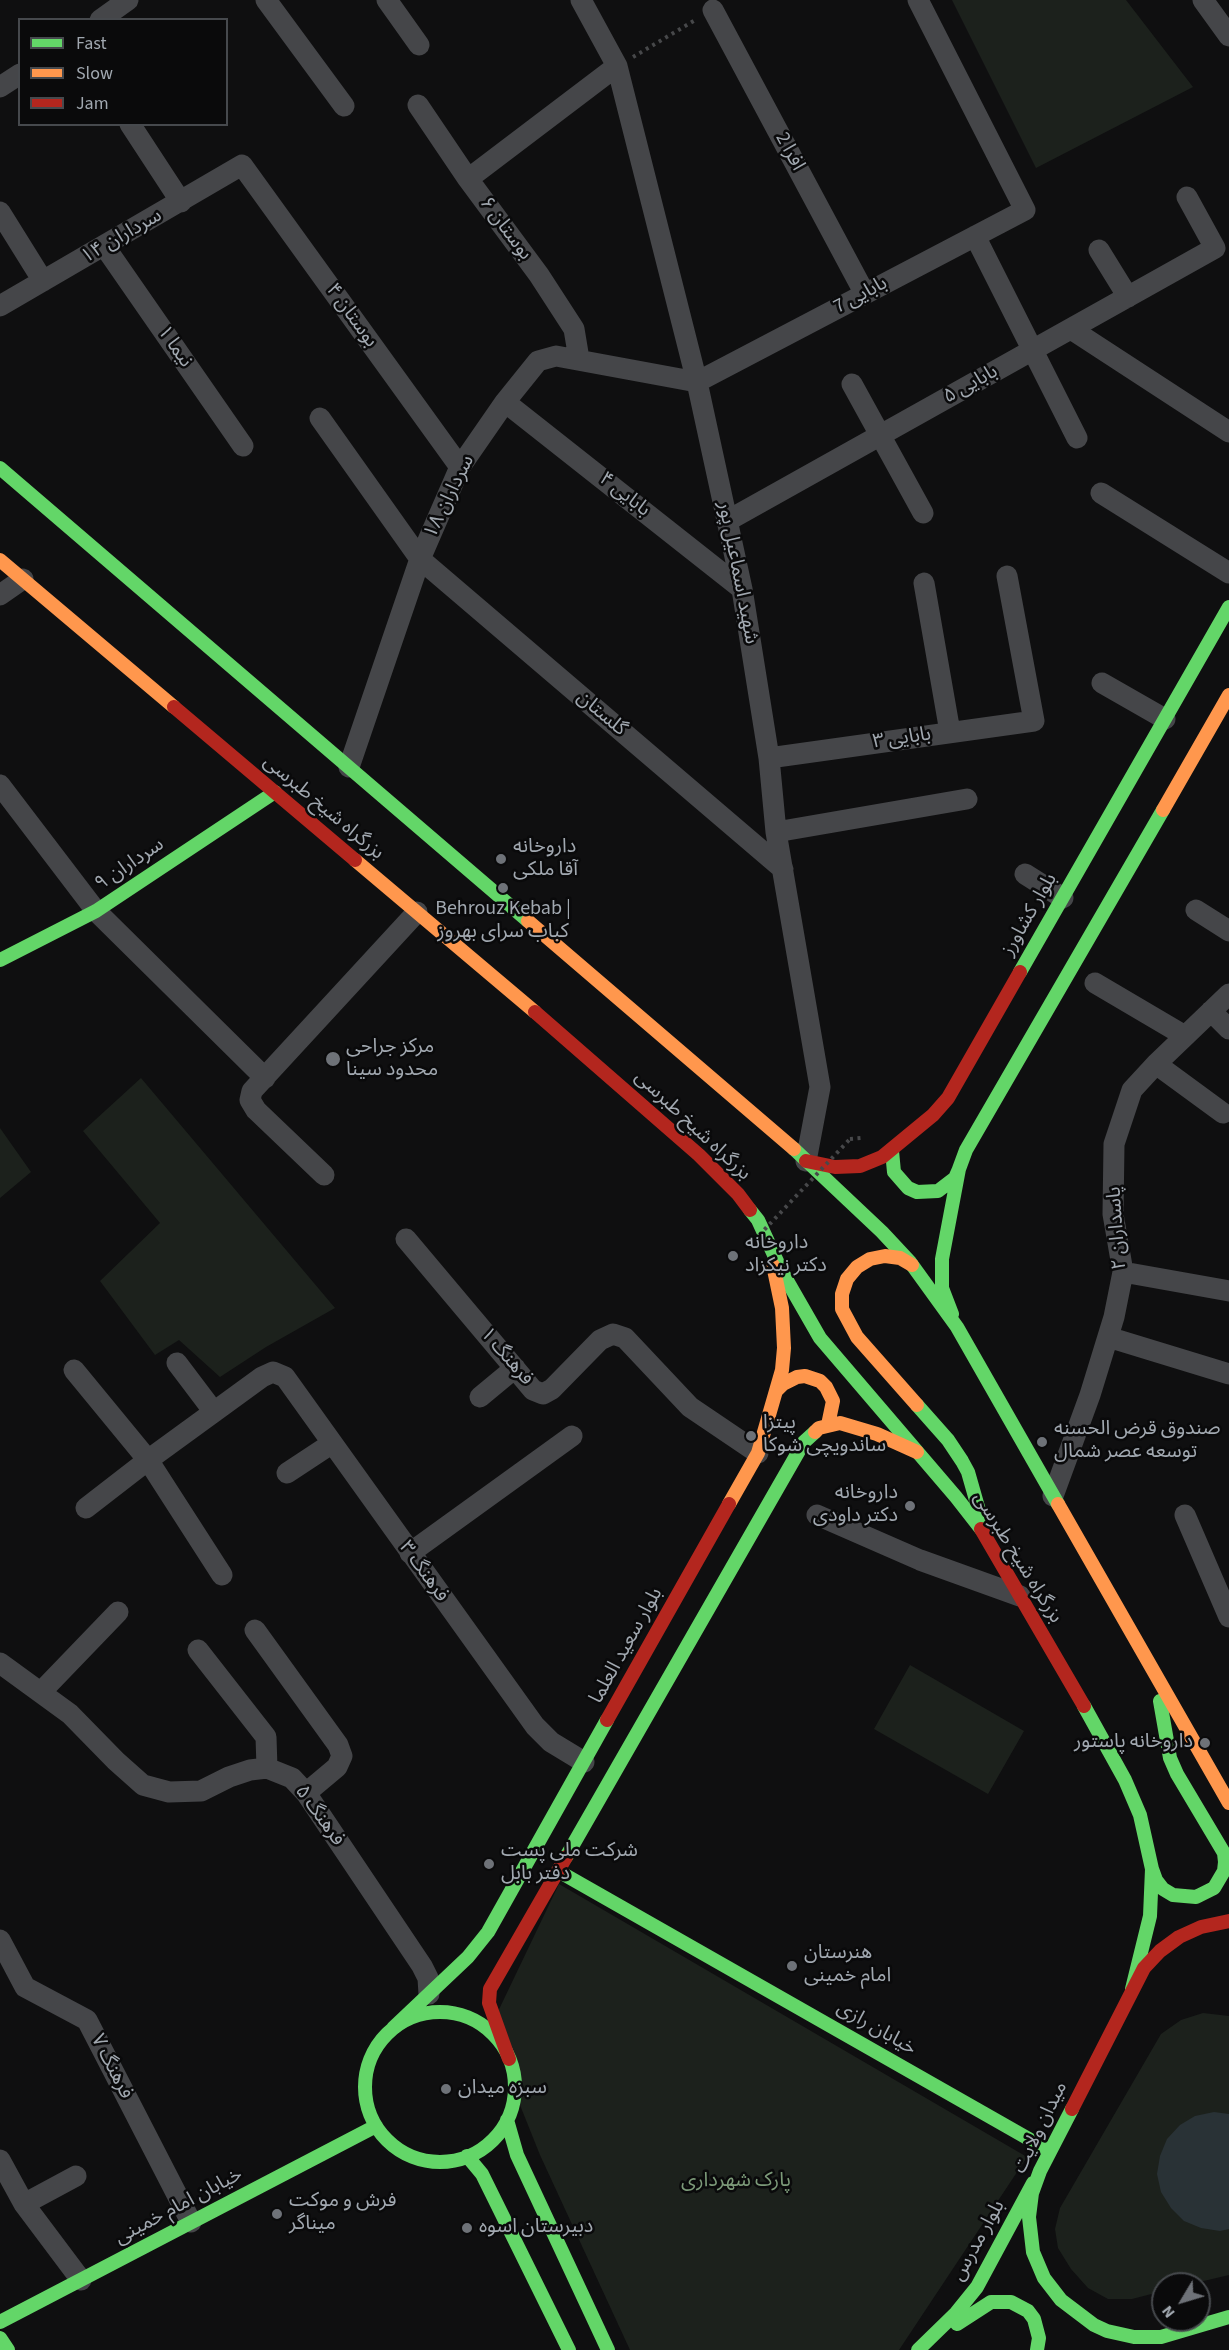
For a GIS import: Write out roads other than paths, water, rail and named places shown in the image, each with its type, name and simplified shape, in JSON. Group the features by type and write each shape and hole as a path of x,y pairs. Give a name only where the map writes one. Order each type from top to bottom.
{"main road":[{"path":"0,468 806,1161 882,1232 912,1264 957,1327 1229,1803"},
{"name":"بزرگراه شیخ طبرسی","path":"0,560 588,1057 721,1175 758,1220 786,1279 820,1338 962,1504 986,1536 1125,1780 1140,1815 1152,1869 1150,1916 1132,1989"},
{"name":"بلوار کشاورز","path":"806,1161 835,1167 871,1162 892,1151 933,1115 948,1098 1229,607"},
{"path":"892,1151 894,1172 900,1181 917,1192 938,1191 955,1178 966,1150 1229,695"},
{"name":"سرداران ۹","path":"0,960 96,911 275,792"},
{"path":"957,1327 946,1300 941,1274 959,1169"},
{"name":"بلوار سعید العلما","path":"393,2028 468,1957 483,1939 758,1453 782,1370 784,1327 767,1239"},
{"path":"912,1264 900,1258 885,1256 870,1259 857,1267 847,1279 842,1294 842,1309 857,1337 948,1440 963,1461 986,1536"},
{"path":"777,1390 797,1377 813,1378 820,1382 826,1387 833,1401 833,1410 828,1425"},
{"path":"509,2059 493,2034 471,2019 458,2014 431,2012 405,2020 393,2028 375,2048 366,2073 366,2101 376,2126 394,2146 418,2158 445,2162 467,2156 493,2139 507,2120 513,2104 514,2074 509,2059 489,2003 490,1989 804,1442 810,1434 828,1425 840,1423 860,1428 919,1454"},
{"path":"1152,1869 1163,1889 1173,1895 1196,1897 1214,1888 1224,1871 1225,1862 1224,1853 1177,1774 1170,1758 1155,1677"},
{"name":"خیابان رازی","path":"558,1870 1050,2151"},
{"name":"میدان ولایت","path":"1226,2324 1141,2338 1107,2331 1082,2318 1061,2300 1038,2265 1031,2240 1030,2205 1040,2171 1141,1973 1160,1951 1179,1937 1201,1927 1229,1922"},
{"path":"1141,1973 1176,1949 1200,1942"},
{"path":"507,2120 517,2155 609,2350"},
{"name":"خیابان امام خمینی","path":"1,2324 376,2126"},
{"path":"467,2156 482,2174 569,2350"},
{"name":"بلوار مدرس","path":"918,2350 956,2313 977,2288 1040,2171"},
{"path":"918,2350 982,2306 1001,2301 1020,2305 1034,2319 1040,2338 1037,2350"},
{"path":"1,2324 8,2350"},
{"path":"1130,2350 1175,2334"}],"street":[{"path":"266,0 344,106"},
{"path":"387,0 419,45"},
{"name":"شهید اسماعیل پور","path":"581,0 617,66 697,382 742,589 769,758 776,832 820,1087 806,1161"},
{"name":"بابایی 7","path":"697,382 1025,210 918,0"},
{"path":"1203,0 1226,28"},
{"path":"103,18 125,1"},
{"name":"افرا 2","path":"713,10 866,294"},
{"path":"468,179 617,66"},
{"path":"0,87 18,75"},
{"name":"بوستان ۶","path":"418,105 468,179 539,275 574,329 579,359"},
{"path":"130,126 181,202"},
{"name":"سرداران ۱۴","path":"0,306 105,247 242,165"},
{"name":"بوستان ۴","path":"242,165 460,467"},
{"name":"بابایی ۵","path":"727,521 1215,248 1188,197"},
{"path":"0,212 43,281"},
{"path":"975,236 1077,438"},
{"name":"نیما ۱","path":"105,247 243,446"},
{"path":"1099,250 1128,297"},
{"path":"1071,329 1229,432"},
{"name":"سرداران ۱۸","path":"349,767 420,559 460,467 505,402 538,361 556,356 579,359 697,382"},
{"path":"852,384 923,513"},
{"name":"بابایی ۴","path":"505,402 742,589"},
{"name":"گلستان","path":"320,418 420,559 783,869"},
{"path":"1101,493 1229,573"},
{"name":"بابایی ۳","path":"769,758 1034,721 1007,576"},
{"path":"0,595 23,579"},
{"path":"924,583 950,732"},
{"path":"1102,682 1165,718"},
{"path":"0,785 96,911 265,1078"},
{"path":"776,832 967,799"},
{"path":"1024,874 1063,898"},
{"path":"1196,910 1229,931"},
{"path":"324,1175 256,1110 250,1100 252,1091 417,912"},
{"path":"1095,983 1185,1036"},
{"name":"پاسداران ۲","path":"1053,1496 1090,1395 1114,1317 1123,1272 1113,1214 1114,1144 1132,1090 1229,993"},
{"path":"1211,1011 1229,1029"},
{"path":"1156,1064 1223,1113"},
{"name":"فرهنگ ۱","path":"406,1239 533,1390 543,1394 552,1389 600,1340 613,1334 625,1338 690,1407 758,1453"},
{"path":"1123,1272 1227,1286"},
{"path":"1108,1337 1229,1374"},
{"path":"86,1508 214,1412 177,1363"},
{"path":"480,1397 515,1368"},
{"path":"74,1370 148,1460 222,1575"},
{"name":"فرهنگ ۳","path":"214,1412 262,1377 273,1372 285,1377 535,1726 551,1742 584,1762"},
{"path":"410,1553 572,1436"},
{"path":"287,1473 331,1444"},
{"path":"817,1515 920,1560 1020,1596"},
{"path":"1185,1515 1229,1617"},
{"path":"40,1692 118,1612"},
{"path":"255,1630 338,1746 342,1756 337,1767 306,1793"},
{"path":"0,1663 70,1714 142,1785 169,1792 201,1791 229,1777 250,1770 267,1768 266,1737 198,1650"},
{"name":"فرهنگ ۵","path":"267,1768 292,1778 306,1793 426,1972 430,1984 429,1994"},
{"name":"فرهنگ ۷","path":"0,1940 25,1987 87,2020 191,2222"},
{"path":"0,2160 24,2204 81,2280"},
{"path":"24,2204 76,2176"}],"place":[{"name":"داروخانه آقا ملکی","path":"501,859"},
{"name":"Behrouz Kebab | کباب سرای بهروز","path":"503,888"},
{"name":"مرکز جراحی محدود سینا","path":"333,1059"},
{"name":"داروخانه دکتر نیکزاد","path":"733,1256"},
{"name":"پیتزا ساندویچی شوکا","path":"751,1436"},
{"name":"صندوق قرض الحسنه توسعه عصر شمال","path":"1042,1442"},
{"name":"داروخانه دکتر داودی","path":"910,1506"},
{"name":"داروخانه پاستور","path":"1205,1743"},
{"name":"شرکت ملی پست دفتر بابل","path":"489,1864"},
{"name":"هنرستان امام خمینی","path":"792,1966"},
{"name":"سبزه میدان","path":"446,2089"},
{"name":"فرش و موکت میناگر","path":"277,2214"},
{"name":"دبیرستان اسوه","path":"467,2228"}],"park label":[{"name":"پارک شهرداری","path":"736,2182"}]}
